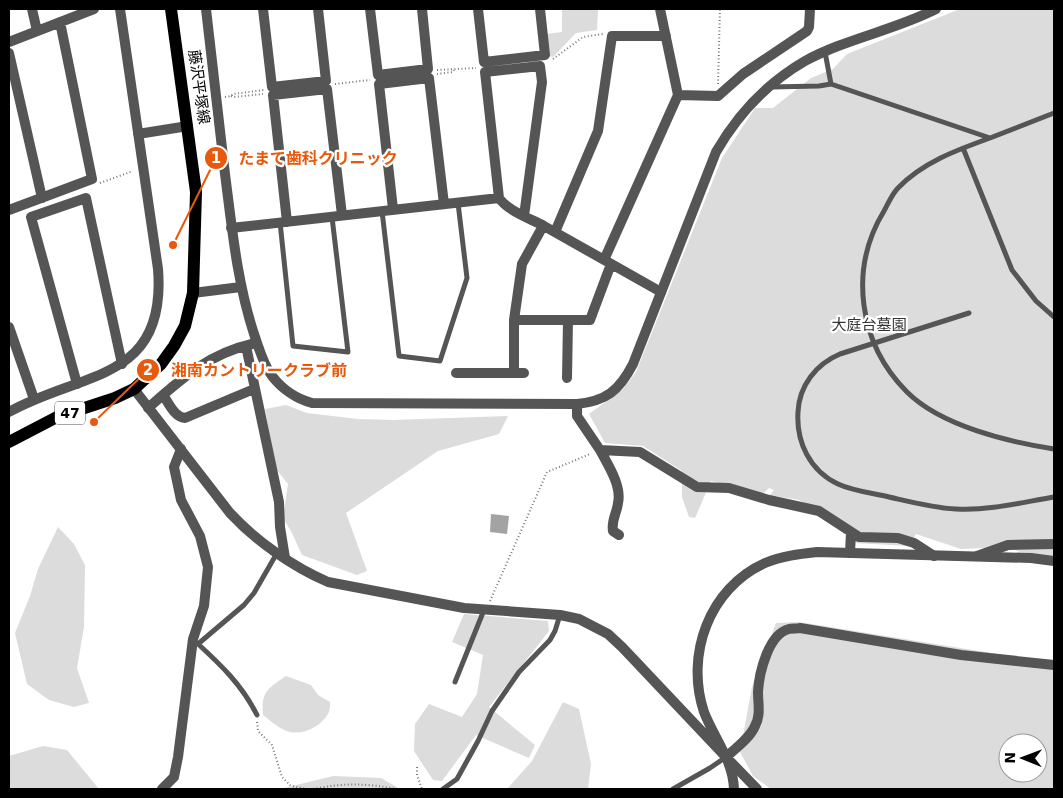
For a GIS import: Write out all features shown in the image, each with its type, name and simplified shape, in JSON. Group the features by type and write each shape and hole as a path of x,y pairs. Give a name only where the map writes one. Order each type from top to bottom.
{"main road":[{"name":"藤沢平塚線","path":"134,389 161,364 174,346 185,326 193,293 196,192 171,9"},
{"name":"47","path":"9,442 57,417 115,398 134,389"}],"street":[{"path":"32,9 36,31"},
{"path":"9,412 34,400 103,374 122,364 138,350 149,333 157,313 160,292 158,269 120,9"},
{"path":"206,9 231,228 241,287 257,343 272,376 281,386 302,400 312,403 577,404 600,400 611,393 623,381 633,364 716,152 728,131 746,108 768,87 806,61 936,9"},
{"path":"263,9 272,87 326,81 318,9"},
{"path":"370,9 378,75 428,69 422,9"},
{"path":"478,9 484,62 545,55 540,9"},
{"path":"514,320 590,320 608,262 678,95 660,9"},
{"path":"678,95 718,96 743,74 807,31 810,9"},
{"path":"9,42 87,10"},
{"path":"9,210 92,179 60,22"},
{"path":"555,232 598,131 612,36 666,36"},
{"path":"9,53 42,198"},
{"path":"524,216 542,82 540,66 485,72 499,198 503,204 524,216 555,232 661,292"},
{"path":"394,210 379,84 429,78 444,204"},
{"path":"284,222 273,95 327,89 337,216"},
{"path":"138,134 188,126"},
{"path":"77,384 31,217 86,198 122,364"},
{"path":"231,228 499,198"},
{"path":"456,373 519,373 514,320 522,264 543,226"},
{"path":"193,293 241,287"},
{"path":"568,320 568,378"},
{"path":"9,327 34,400"},
{"path":"148,408 188,373 209,360 232,349 257,343"},
{"path":"246,346 279,502 282,555"},
{"path":"134,389 239,523 308,573 328,582 485,610 560,615 579,619 608,634 636,660 757,789"},
{"path":"163,394 176,415 184,418 254,389"},
{"path":"577,404 577,416 600,450 613,475 619,503 612,525 613,531 619,535"},
{"path":"162,789 174,778 177,764 195,641 204,606 208,567 200,536 181,500 174,467 181,450"},
{"path":"600,450 640,452 697,487 729,488 819,511 859,537 898,538 914,542 934,556"},
{"path":"850,532 850,553"},
{"path":"976,557 1008,545 1054,544"},
{"path":"734,789 732,770 704,712 697,670 699,648 707,623 719,601 733,585 749,572 765,563 790,555 817,552 1054,561"},
{"path":"726,757 755,728 759,716 759,677 763,662 770,646 780,634 788,629 800,628 961,655 1054,665"}],"lane":[{"path":"825,52 830,84"},
{"path":"768,87 830,84 990,138"},
{"path":"1054,112 931,161 897,189 875,225 864,261 862,303 873,343 888,370 908,393 930,410 956,423 1023,444 1054,450"},
{"path":"963,148 1012,270 1036,301 1054,317"},
{"path":"382,211 400,356 440,361 467,278 458,202"},
{"path":"284,222 293,346 348,352 337,216"},
{"path":"970,313 840,354 821,364 807,381 801,394 798,409 797,426 801,443 808,459 837,484 923,504 958,509 994,507 1054,497"},
{"path":"257,715 247,695 195,641 244,605 282,555"},
{"path":"455,682 485,610"},
{"path":"443,789 457,779 492,711 519,672 550,640 560,615"},
{"path":"673,789 726,757"}],"path":[{"path":"718,96 720,9"},
{"path":"549,59 555,59 582,36 601,34 612,36"},
{"path":"433,72 435,74 452,72 454,70"},
{"path":"231,96 266,94 268,92"},
{"path":"485,610 547,472 600,450"},
{"path":"257,715 258,731 272,745 282,778 291,786 307,789"},
{"path":"417,767 417,775 422,789"},
{"path":"313,789 338,784 371,785 396,789"}],"green space":[{"path":"562,9 598,9 597,30 576,33 553,57 546,55 546,34 562,32"},
{"name":"大庭台墓園","path":"960,9 1054,9 1054,556 1020,552 1008,547 961,549 916,534 909,546 854,543 855,531 799,500 770,495 774,490 769,488 763,494 711,481 695,518 689,517 682,497 682,471 643,446 605,443 589,414 623,389 636,372 722,158 755,108 773,108 811,78 833,69 847,54"},
{"path":"286,405 307,413 358,419 393,420 508,416 499,434 438,451 346,513 367,571 357,575 302,555 283,518 288,484 276,469 265,409"},
{"path":"58,527 74,544 85,565 84,627 77,668 89,703 74,707 49,700 27,684 15,633 30,596 38,569"},
{"path":"464,614 548,621 549,631 489,707 535,745 529,758 476,735 442,781 433,780 414,751 415,724 429,704 462,717 477,694 483,655 452,642"},
{"path":"799,622 1054,663 1054,789 771,789 753,776 740,752 752,687 776,623"},
{"path":"286,676 311,685 318,695 330,702 328,714 312,729 295,733 286,731 263,715 264,696 274,684"},
{"path":"563,702 579,709 591,764 588,789 507,789 532,761"},
{"path":"43,746 67,750 99,789 9,789 9,756"},
{"path":"333,776 381,778 400,789 280,789"}],"shaded area":[{"path":"491,514 509,516 507,534 490,532"}],"place":[{"name":"たまて歯科クリニック","path":"173,245"},
{"name":"湘南カントリークラブ前","path":"94,422"}]}
